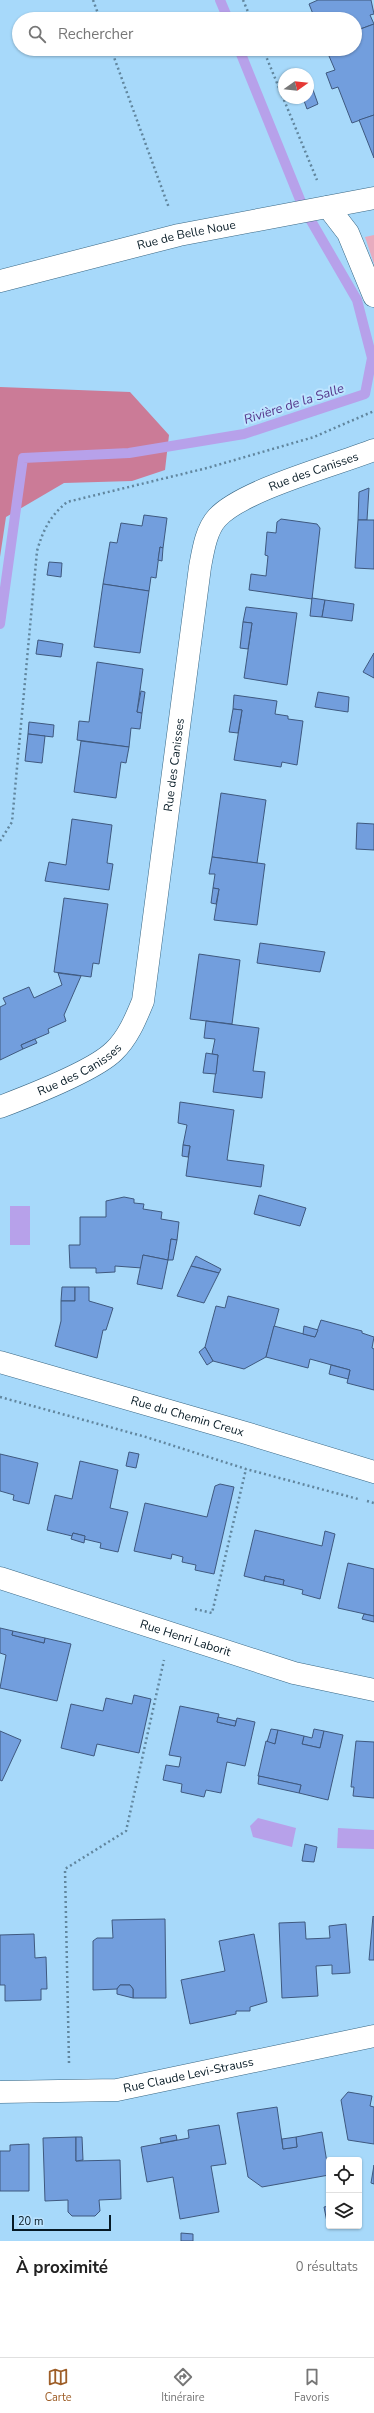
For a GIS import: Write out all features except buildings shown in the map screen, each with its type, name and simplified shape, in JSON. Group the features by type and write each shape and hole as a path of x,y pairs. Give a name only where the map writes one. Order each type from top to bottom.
{"street":[{"name":"Rue de Belle Noue","path":"0,281 179,235 374,198"},
{"path":"323,208 348,233 374,296"},
{"name":"Rue des Canisses","path":"0,1107 96,1064 114,1051 125,1036 143,1001 200,567 207,537 216,518 231,507 254,495 374,450"},
{"name":"Rue du Chemin Creux","path":"0,1362 231,1428 374,1472"},
{"name":"Rue Henri Laborit","path":"0,1578 294,1673 374,1690"},
{"name":"Rue Claude Levi-Strauss","path":"0,2092 117,2090 374,2036"}],"path":[{"path":"93,0 97,12"},
{"path":"243,0 248,12"},
{"path":"114,56 179,235"},
{"path":"266,56 323,208"},
{"path":"0,841 12,822 37,551 42,532 53,514 67,502 207,468 314,437 374,411"},
{"path":"0,1397 146,1437 246,1469 374,1503"},
{"path":"192,1608 212,1613 246,1469"},
{"path":"69,2067 65,1869 126,1831 166,1652"}],"shaded area":[{"path":"374,235 374,264 365,237"},
{"path":"0,387 130,392 169,435 165,470 132,481 64,483 6,517 0,557"},
{"path":"10,1206 30,1206 30,1245 10,1245"},
{"path":"258,1818 296,1828 292,1847 253,1837 250,1826"},
{"path":"338,1828 374,1830 374,1849 337,1848"}],"waterway":[{"name":"Rivière de la Salle","path":"220,0 225,12"},
{"name":"Rivière de la Salle","path":"0,624 23,458 129,453 244,434 365,394 372,358 357,300 303,207 242,56"}]}
